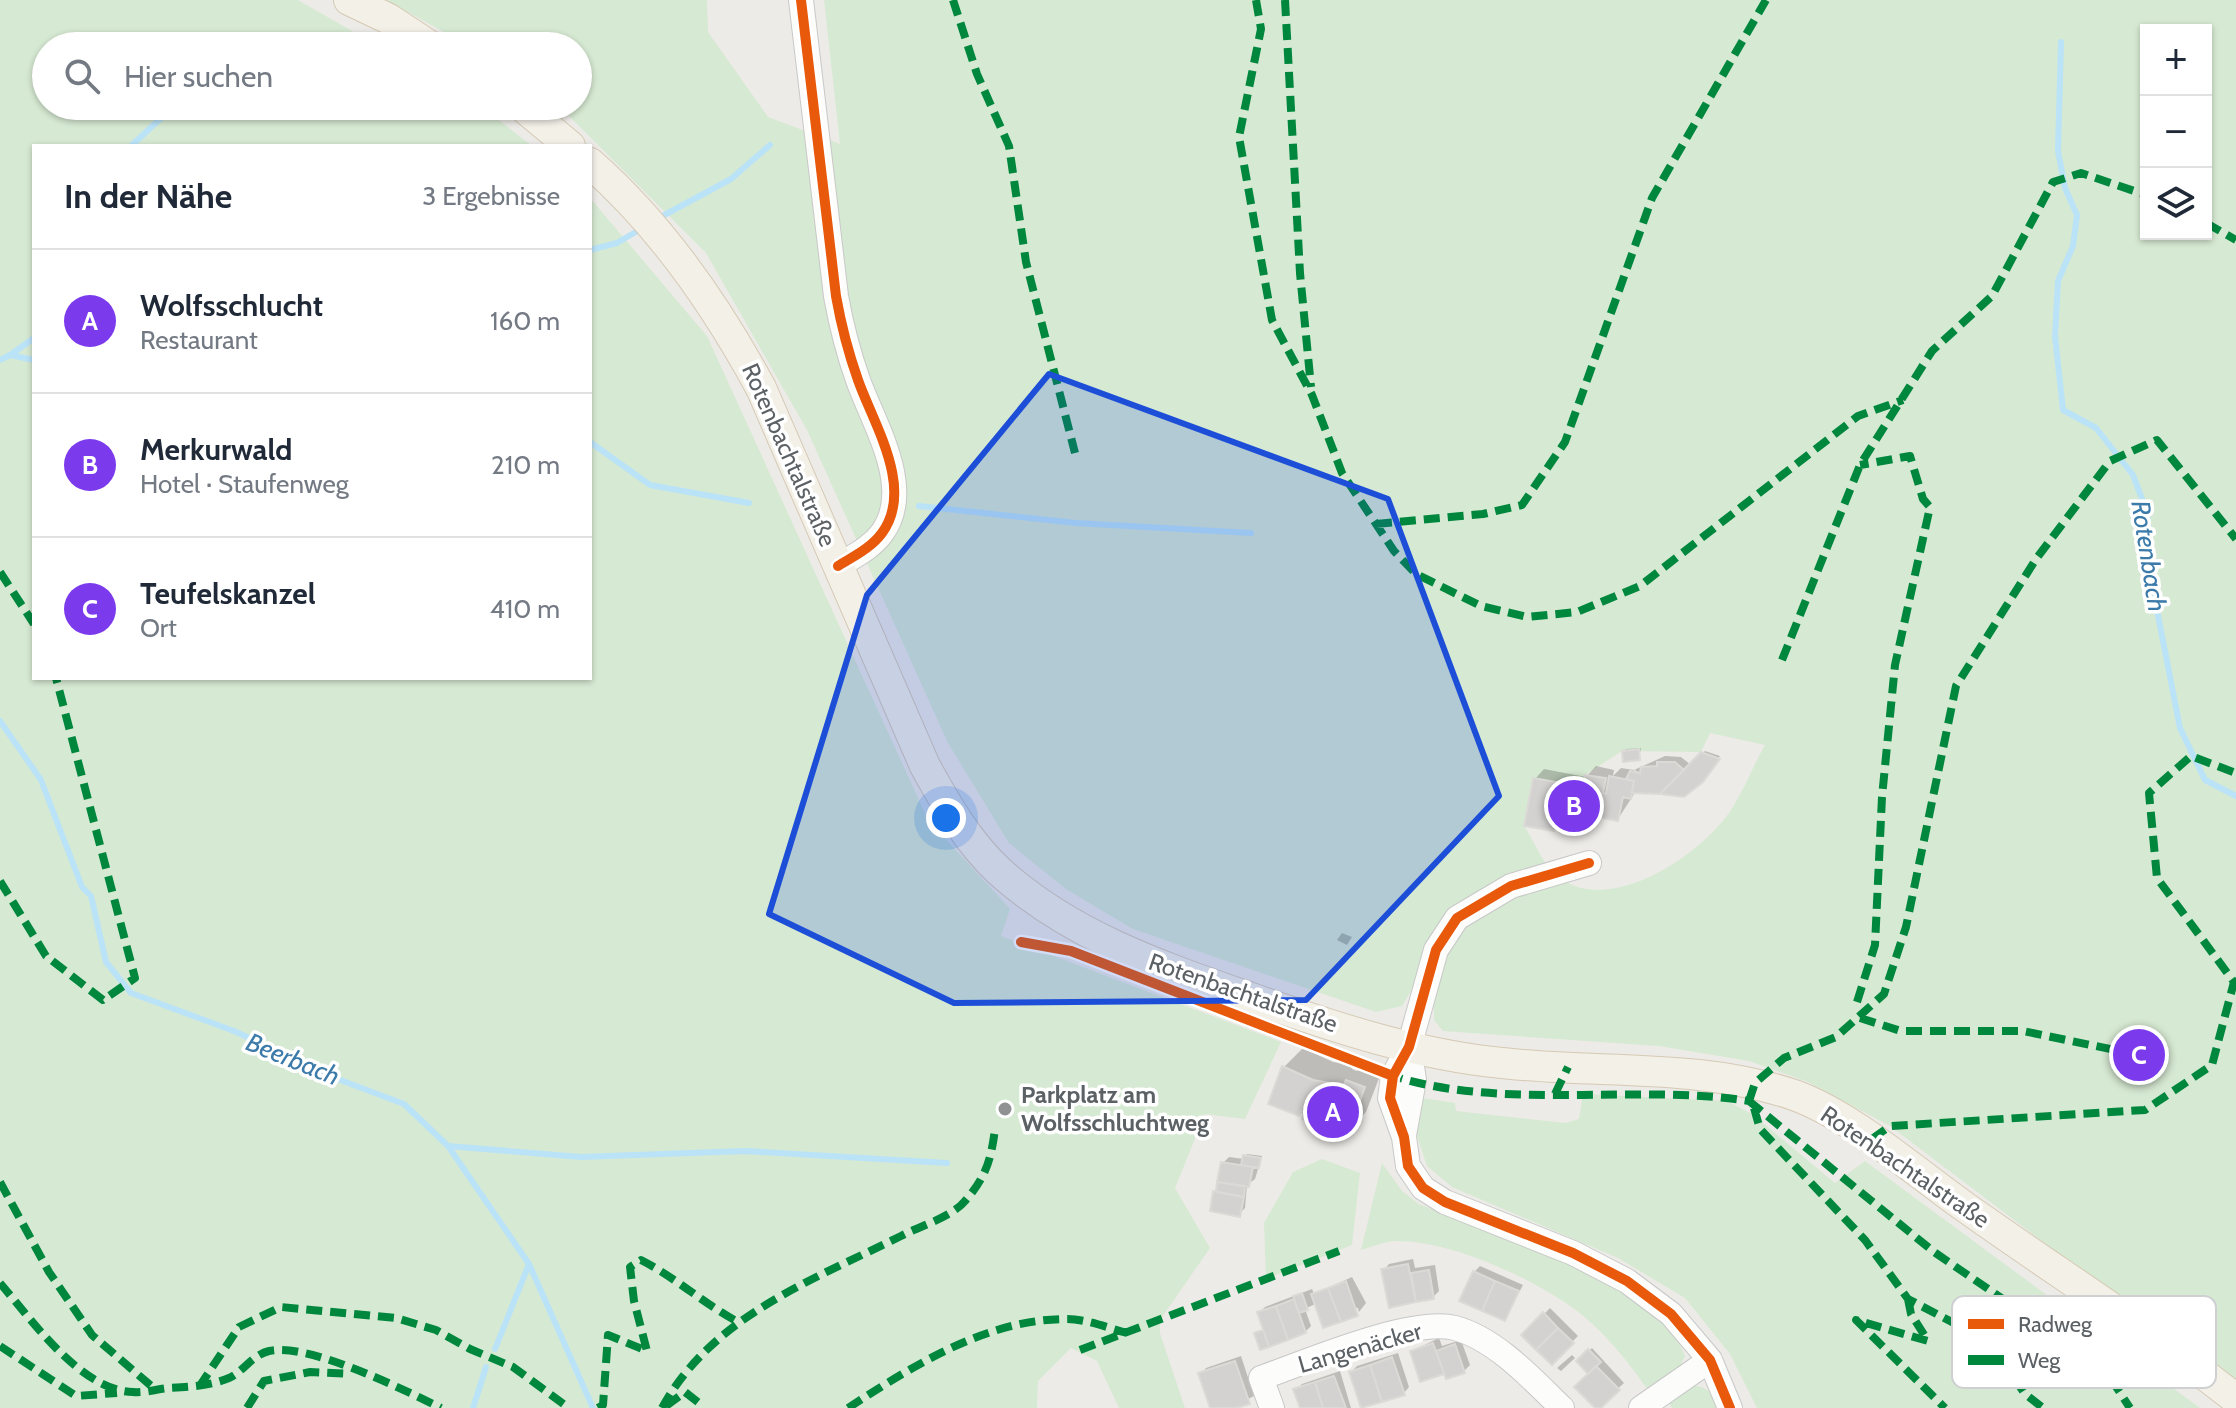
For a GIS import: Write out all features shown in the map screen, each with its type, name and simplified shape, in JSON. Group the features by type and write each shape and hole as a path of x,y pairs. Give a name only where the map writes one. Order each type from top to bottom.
{"main road":[{"path":"349,0 409,32"},
{"path":"539,120 568,144"},
{"name":"Rotenbachtalstraße","path":"592,165 682,260 739,347 761,388 925,766 953,818 998,870 1048,909 1128,953 1294,1013 1409,1047 1500,1063 1694,1073 1755,1083 1799,1097 1872,1139 2092,1296"},
{"name":"Rotenbachtalstraße","path":"2216,1385 2236,1399"}],"street":[{"path":"801,0 836,296 844,339 888,453 893,485 891,511 884,531 868,548 838,566"},
{"path":"1589,863 1511,886 1457,918 1436,950 1409,1047 1393,1076 1390,1098 1404,1137 1408,1166 1423,1188 1445,1202 1573,1253 1627,1281 1671,1314 1710,1360 1730,1408"},
{"name":"Langenäcker","path":"1272,1408 1261,1378 1418,1328 1455,1328 1486,1344 1562,1408"},
{"path":"1641,1408 1710,1360"}],"highlighted area":[{"path":"1049,374 1388,499 1499,796 1306,1000 954,1003 769,914 867,595"}],"green space":[{"path":"0,0 298,0 354,32 32,32 32,120 499,120 529,144 32,144 32,680 592,680 592,200 707,336 928,820 1010,909 1001,936 1281,1042 1245,1119 1205,1114 1175,1188 1210,1248 1160,1320 1160,1333 1185,1408 1119,1408 1097,1361 1071,1348 1038,1381 1037,1408 0,1408"},
{"path":"386,0 707,0 708,32 768,117 840,144 824,0 2236,0 2236,1388 2216,1373 2216,1296 2115,1296 1890,1126 1808,1082 1749,1061 1659,1046 1443,1031 1434,1020 1434,994 1415,984 1402,1006 1376,1012 1133,929 1066,889 1009,843 948,743 807,430 706,253 573,120 592,120 592,32 444,32","holes":["1710,733 1765,745 1740,794 1717,827 1677,862 1628,885 1603,890 1579,887 1553,873 1524,826 1533,778 1583,787 1585,775 1622,751 1701,752"]},
{"path":"1583,1094 1727,1101 1752,1114 1835,1183 1865,1161 2048,1296 1952,1296 1952,1388 2173,1388 2200,1408 1757,1408 1730,1354 1685,1298 1618,1258 1452,1187 1427,1166 1415,1130 1422,1098 1455,1103 1456,1111 1566,1123 1579,1119"},
{"path":"1322,1159 1360,1173 1352,1245 1266,1279 1264,1223 1293,1172"},
{"path":"1382,1163 1402,1191 1419,1204 1568,1264 1643,1306 1669,1330 1685,1356 1678,1370 1648,1390 1614,1346 1584,1316 1535,1284 1489,1263 1442,1247 1419,1243 1392,1241 1361,1250"},
{"path":"1691,1385 1709,1392 1719,1408 1672,1408 1667,1399"}],"building":[{"path":"1639,749 1640,760 1623,762 1622,751"},
{"path":"1701,752 1720,759 1703,782 1684,797 1660,794"},
{"path":"1657,762 1675,762 1684,770 1660,794 1632,793 1634,781 1626,779 1630,771 1640,773 1641,767 1657,766"},
{"path":"1585,775 1606,778 1603,793 1606,794 1609,776 1634,781 1631,799 1623,797 1618,821 1577,813 1575,825 1556,822 1554,831 1524,826 1533,778 1583,787"},
{"path":"1282,1066 1313,1080 1336,1084 1334,1089 1341,1091 1346,1080 1365,1087 1347,1134 1327,1126 1329,1121 1314,1115 1311,1123 1302,1119 1304,1112 1301,1111 1299,1116 1268,1104"},
{"path":"1243,1155 1261,1158 1259,1168 1241,1165"},
{"path":"1221,1162 1253,1167 1249,1187 1217,1182"},
{"path":"1217,1182 1245,1186 1244,1197 1216,1192"},
{"path":"1213,1191 1244,1197 1240,1217 1210,1211"},
{"path":"1408,1264 1416,1302 1389,1308 1381,1269"},
{"path":"1429,1270 1434,1299 1416,1302 1411,1273"},
{"path":"1473,1271 1495,1281 1482,1311 1459,1301"},
{"path":"1346,1281 1358,1316 1341,1322 1328,1288"},
{"path":"1495,1281 1519,1291 1505,1321 1482,1311"},
{"path":"1328,1288 1341,1322 1323,1328 1311,1294"},
{"path":"1302,1293 1308,1310 1299,1313 1293,1296"},
{"path":"1294,1299 1306,1333 1288,1340 1276,1306"},
{"path":"1276,1306 1288,1340 1269,1347 1257,1312"},
{"path":"1543,1312 1558,1328 1536,1350 1521,1335"},
{"path":"1558,1328 1574,1343 1552,1365 1536,1350"},
{"path":"1263,1330 1269,1347 1260,1350 1254,1333"},
{"path":"1433,1343 1444,1374 1420,1382 1410,1351"},
{"path":"1455,1344 1465,1373 1446,1379 1436,1351"},
{"path":"1588,1349 1601,1362 1588,1374 1576,1361"},
{"path":"1392,1357 1405,1395 1382,1402 1370,1365"},
{"path":"1235,1361 1250,1404 1236,1408 1210,1408 1198,1373"},
{"path":"1370,1365 1382,1402 1361,1408 1349,1372"},
{"path":"1596,1366 1620,1390 1601,1408 1595,1408 1574,1387"},
{"path":"1334,1376 1346,1408 1323,1408 1315,1382"},
{"path":"1315,1382 1323,1408 1300,1408 1293,1389"}],"waterway":[{"name":"Rotenbach","path":"2061,42 2058,151 2065,188 2077,215 2073,246 2058,281 2055,336 2063,410 2096,428 2133,475 2147,512 2154,595 2180,728 2205,780 2236,796"},
{"path":"133,144 159,120"},
{"path":"657,219 731,179 770,145"},
{"path":"592,249 617,243 644,227"},
{"path":"10,355 32,339"},
{"path":"0,360 10,355 32,360"},
{"path":"592,443 650,485 749,503"},
{"path":"919,506 1076,523 1251,533"},
{"name":"Beerbach","path":"0,721 41,780 82,887 91,896 106,962 131,993 234,1031 343,1081 404,1104 448,1146 529,1264 593,1408"},
{"path":"448,1146 581,1157 745,1151 947,1163"},
{"path":"495,1349 529,1264"},
{"path":"473,1408 486,1367"}],"marked path":[{"path":"953,0 977,74 1009,146 1026,262 1075,453"},
{"path":"1256,0 1261,29 1239,137 1272,320 1312,395 1342,473 1394,551 1416,574 1481,606 1527,617 1577,612 1640,586 1858,416 1903,400"},
{"path":"1285,0 1300,273 1311,387"},
{"path":"1376,524 1483,514 1522,505 1565,442 1652,198 1766,0"},
{"path":"1782,660 1860,465 1932,351 1992,296 2053,182 2081,173 2140,193"},
{"path":"2212,226 2236,240"},
{"path":"1749,1101 1755,1083 1784,1058 1836,1037 1884,994 1906,927 1956,686 2036,559 2110,461 2157,440 2236,539"},
{"path":"1857,1002 1875,945 1882,797 1895,665 1930,507 1923,499 1910,456 1860,465"},
{"path":"0,572 32,621"},
{"path":"0,881 46,956 103,1000 135,978 57,680"},
{"path":"1872,1139 1890,1126 2145,1110 2212,1065 2234,982 2157,878 2149,793 2191,756 2236,773"},
{"path":"1860,1018 1901,1031 2023,1031 2139,1055"},
{"path":"1555,1094 1568,1067"},
{"path":"1387,1074 1474,1092 1705,1096 1749,1101"},
{"path":"1749,1101 1934,1252 1999,1296"},
{"path":"1754,1108 1760,1129 1865,1240 1908,1299 1952,1322"},
{"path":"662,1408 683,1376 708,1348 767,1304 959,1207 983,1176 995,1129"},
{"path":"0,1182 49,1272 92,1335 156,1390"},
{"path":"1080,1350 1339,1251"},
{"path":"598,1408 603,1405 608,1335 647,1351 634,1301 630,1267 641,1260 738,1322"},
{"path":"0,1283 42,1333 76,1367 114,1389 142,1392 214,1383 234,1375 263,1353 286,1350 356,1369 441,1408"},
{"path":"1908,1299 1911,1314 1928,1341 1856,1320 1945,1408"},
{"path":"199,1387 239,1327 281,1307 396,1318 436,1330 513,1367 569,1408"},
{"path":"848,1408 924,1361 979,1336 1008,1327 1037,1321 1074,1319 1127,1333"},
{"path":"0,1346 76,1396 117,1393"},
{"path":"247,1408 264,1381 310,1372 351,1374"},
{"path":"2021,1388 2043,1408"},
{"path":"2117,1388 2130,1408"},
{"path":"666,1406 685,1392 699,1403 697,1408"}],"cycle path":[{"path":"801,0 836,296 854,370 881,435 893,476 891,515 882,533 838,566"},
{"path":"1589,863 1511,886 1457,918 1436,950 1409,1047 1393,1076 1390,1098 1404,1137 1408,1166 1423,1188 1445,1202 1573,1253 1627,1281 1671,1314 1710,1360 1730,1408"},
{"path":"1021,942 1071,951 1393,1076"}],"place":[{"name":"Merkurwald","path":"1574,806"},
{"name":"Teufelskanzel","path":"2139,1055"},
{"name":"Parkplatz am Wolfsschluchtweg","path":"1005,1109"},
{"name":"Wolfsschlucht","path":"1333,1112"}]}
